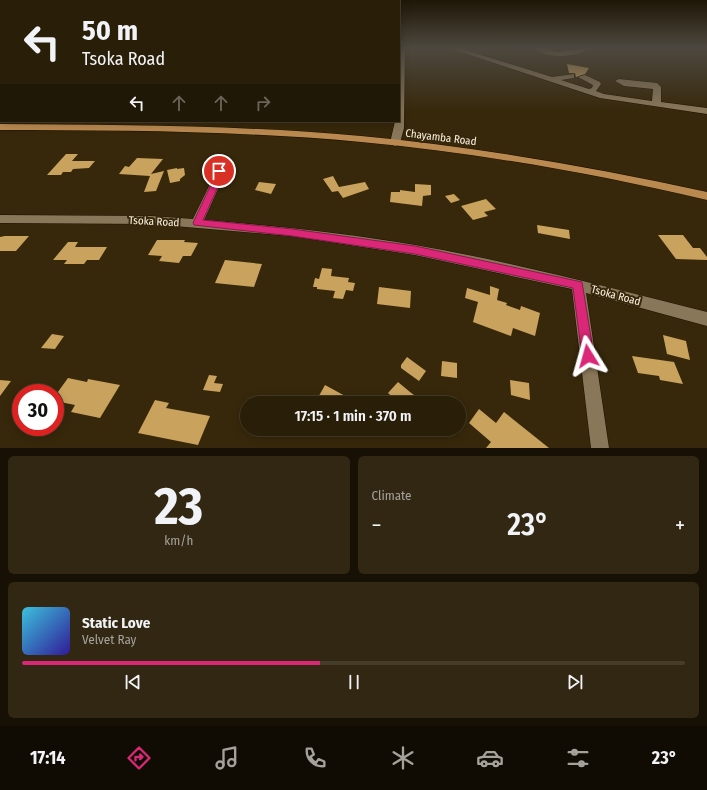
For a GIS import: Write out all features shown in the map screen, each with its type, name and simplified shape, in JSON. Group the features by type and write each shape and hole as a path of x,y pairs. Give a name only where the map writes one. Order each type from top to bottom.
{"main road":[{"name":"Chayamba Road","path":"0,127 223,131 312,136 395,143 504,157 606,175 707,196"}],"street":[{"path":"400,101 401,69"},
{"path":"518,69 588,92 613,98 707,111"},
{"path":"550,80 571,76"},
{"path":"582,77 596,84 595,89 588,92"},
{"path":"656,104 657,87"},
{"path":"395,143 399,122"},
{"path":"197,223 217,180 219,171"},
{"name":"Tsoka Road","path":"0,218 150,220 292,232 415,250 578,285 707,320"},
{"path":"578,285 600,448"}],"building":[{"path":"568,69 588,69 585,74 576,77 575,73 569,73"},
{"path":"66,154 78,154 72,161 95,161 89,168 73,169 71,172 63,172 61,175 47,175"},
{"path":"137,158 163,159 151,174 164,171 156,191 144,192 150,176 119,174 125,166 129,167"},
{"path":"184,168 185,175 180,179 180,181 170,183 167,170"},
{"path":"333,176 339,187 365,182 369,189 343,198 338,191 332,192 323,179"},
{"path":"259,182 276,184 271,194 255,190"},
{"path":"415,184 431,185 431,195 423,196 422,206 390,202 391,192 400,192 400,190 415,192"},
{"path":"454,194 460,200 451,203 445,196"},
{"path":"486,199 496,209 484,212 488,216 473,220 461,206"},
{"path":"537,225 569,230 570,239 538,233"},
{"path":"658,235 683,235 693,248 700,248 707,257 707,260 676,259"},
{"path":"29,236 16,251 0,251 0,237"},
{"path":"157,240 185,240 184,242 198,243 191,256 183,256 179,263 159,261 162,256 148,255"},
{"path":"68,242 78,242 75,247 107,247 99,260 87,260 84,264 64,264 67,260 53,260"},
{"path":"225,260 262,264 254,287 215,283"},
{"path":"322,268 332,269 331,276 349,278 348,282 355,283 353,291 346,290 343,299 333,298 335,291 317,289 317,287 313,287 315,278 319,279"},
{"path":"490,286 499,289 497,300 507,303 506,305 520,310 521,306 540,313 535,336 513,328 511,336 473,322 478,302 465,298 467,288 490,295"},
{"path":"379,287 411,291 410,308 377,304"},
{"path":"52,334 64,336 55,349 41,348"},
{"path":"663,335 686,341 690,360 667,354"},
{"path":"632,356 674,362 683,384 660,380 659,376 638,373"},
{"path":"407,357 426,371 419,381 401,368 401,365"},
{"path":"442,361 457,363 457,378 441,376"},
{"path":"209,375 217,376 214,383 223,384 220,392 203,390"},
{"path":"68,378 87,382 88,379 120,385 100,418 71,412 75,405 64,403 64,384"},
{"path":"0,380 11,381 0,396"},
{"path":"510,380 529,383 530,400 511,395"},
{"path":"398,382 415,396 391,396 388,393"},
{"path":"325,385 345,396 319,396"},
{"path":"155,400 169,403 166,408 210,416 198,445 138,433"},
{"path":"479,409 496,423 504,412 549,448 486,448 491,442 469,423"}],"route":[{"path":"219,171 217,180 197,223 292,232 415,250 578,285 588,356"}]}
